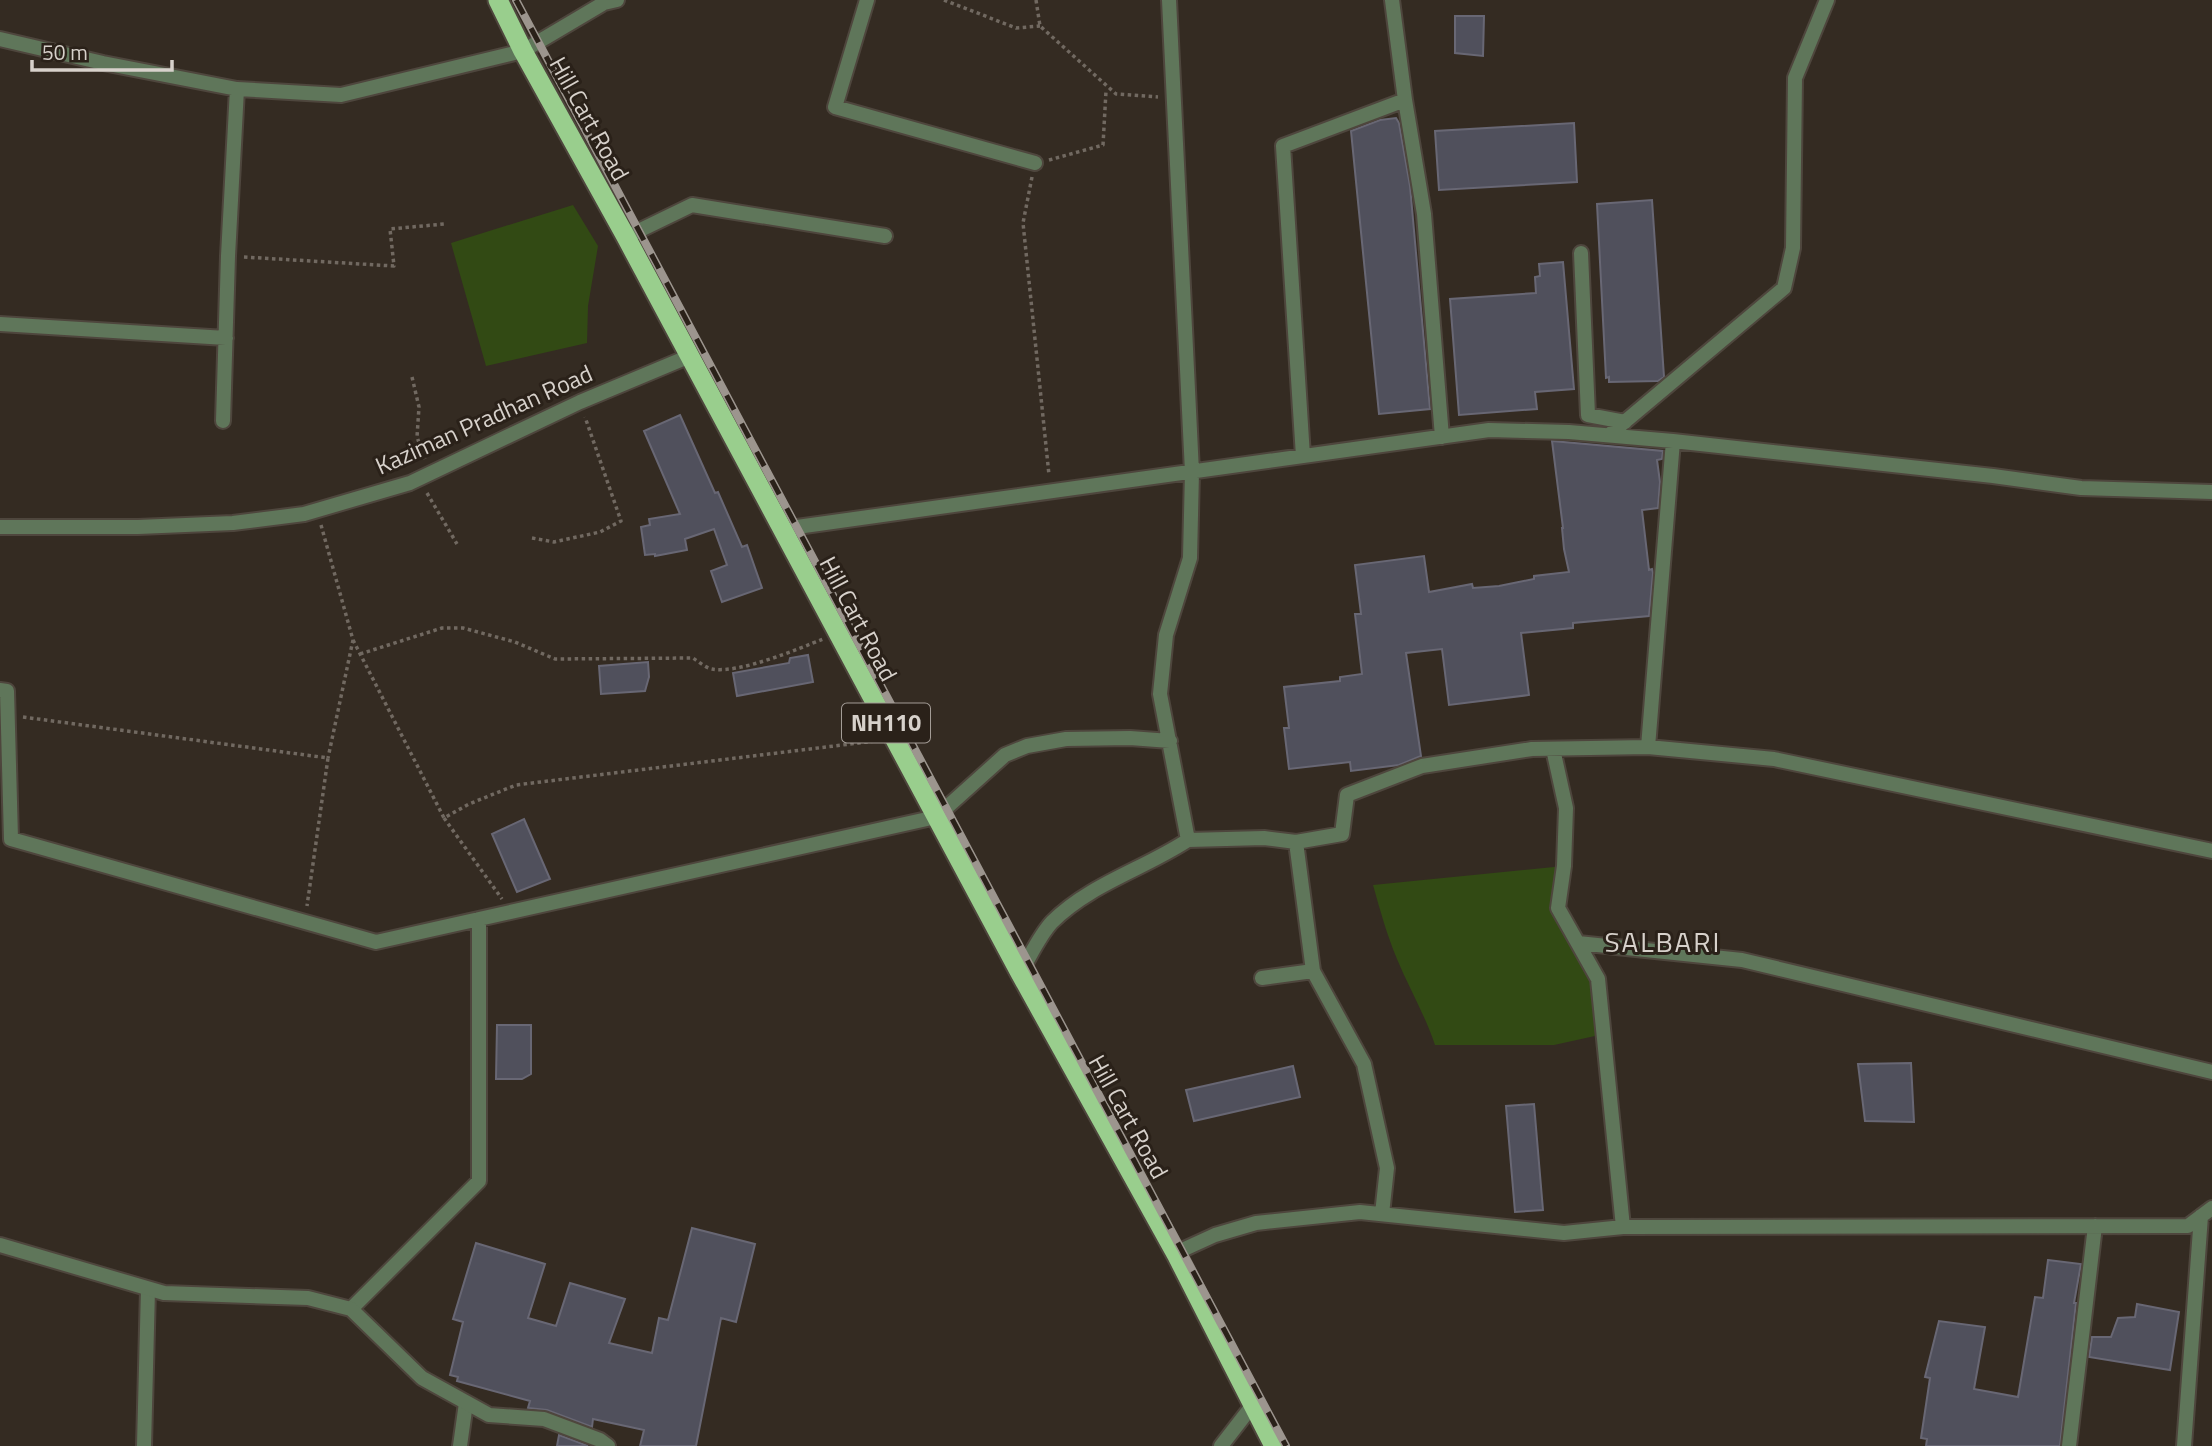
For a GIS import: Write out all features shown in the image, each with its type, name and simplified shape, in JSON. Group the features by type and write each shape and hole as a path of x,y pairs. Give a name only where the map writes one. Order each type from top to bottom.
{"highway":[{"name":"Hill Cart Road","path":"498,0 1020,973 1177,1256 1274,1446"}],"street":[{"path":"0,39 103,63 237,89 341,95 523,51 604,3 617,0"},
{"path":"867,0 835,107 1035,163"},
{"path":"1169,0 1192,472 1189,558 1167,635 1160,694 1188,840"},
{"path":"1392,0 1424,214 1442,437"},
{"path":"1609,435 1784,288 1793,248 1795,78 1827,0"},
{"path":"223,421 237,89"},
{"path":"1303,456 1283,146 1405,100"},
{"path":"626,237 692,205 885,236"},
{"path":"1581,253 1588,415 1625,422"},
{"path":"0,324 226,338"},
{"name":"Kaziman Pradhan Road","path":"0,527 138,527 233,523 317,510 424,477 580,402 690,356"},
{"path":"785,534 797,527 1489,430 1569,432 1673,441 2070,486 2212,492"},
{"path":"1648,747 1673,441"},
{"path":"0,690 7,691 10,839 376,943 936,817 1005,755 1027,746 1066,739 1130,738 1170,741"},
{"path":"1020,973 1050,925 1076,900 1165,855 1188,840 1264,838 1296,842 1342,834 1348,795 1422,766 1532,749 1648,747 1774,759 2212,851"},
{"path":"1553,749 1566,807 1558,908 1598,979 1623,1227"},
{"path":"1296,842 1313,971 1364,1065 1387,1168 1382,1213"},
{"path":"351,1309 479,1181 479,919"},
{"path":"1578,943 1742,960 2212,1072"},
{"path":"1262,978 1313,971"},
{"path":"1177,1256 1180,1251 1214,1236 1256,1223 1360,1212 1564,1233 1623,1227 2188,1226 2207,1212"},
{"path":"2185,1446 2207,1212"},
{"path":"2069,1446 2095,1226"},
{"path":"0,1245 164,1293 308,1298 351,1309 422,1378 466,1403 489,1415 544,1419 600,1440 608,1446"},
{"path":"144,1446 148,1289"},
{"path":"460,1446 466,1403"},
{"path":"1221,1446 1252,1406"}],"path":[{"path":"944,0 1016,28 1040,26"},
{"path":"1036,0 1040,26 1116,94 1174,98"},
{"path":"1050,492 1023,223 1035,163 1103,145 1106,92"},
{"path":"228,256 394,266 390,229 444,223"},
{"path":"412,377 419,407 417,437 424,477 457,544"},
{"path":"532,538 554,542 600,532 621,521 580,402"},
{"path":"317,510 353,640 444,818 512,912"},
{"path":"360,654 442,628 463,628 515,642 555,659 693,658 711,670 746,666 792,652 838,633"},
{"path":"304,922 328,758 353,640"},
{"path":"7,715 328,758"},
{"path":"444,818 469,804 516,785 894,739"}],"green space":[{"path":"573,205 598,246 588,306 587,343 486,366 451,243"},
{"path":"1564,866 1558,908 1598,979 1604,1034 1554,1045 1435,1045 1393,950 1373,885"}],"building":[{"path":"1455,16 1484,16 1483,56 1455,53"},
{"path":"1396,118 1410,186 1430,409 1379,414 1351,131 1380,120"},
{"path":"1574,123 1577,182 1439,190 1435,131"},
{"path":"1652,200 1664,377 1658,381 1609,382 1609,377 1606,378 1597,204"},
{"path":"1563,262 1574,389 1535,392 1537,409 1459,415 1450,299 1536,293 1535,277 1540,276 1539,264"},
{"path":"680,415 742,547 747,545 762,588 722,602 711,571 727,565 714,529 685,539 687,550 655,556 645,555 641,527 650,525 649,519 680,514 644,431"},
{"path":"1552,441 1663,451 1662,459 1657,460 1660,482 1658,508 1642,510 1649,570 1652,569 1653,573 1649,616 1573,623 1573,628 1521,633 1529,695 1449,705 1442,649 1406,653 1421,756 1399,765 1351,771 1350,762 1289,769 1284,728 1289,728 1284,687 1340,681 1340,677 1362,674 1355,614 1361,614 1355,565 1424,556 1429,592 1472,584 1473,588 1499,586 1534,579 1534,576 1569,572"},
{"path":"808,655 813,682 737,696 733,673 789,663 790,658"},
{"path":"648,662 649,677 645,691 601,694 599,666"},
{"path":"524,819 550,879 517,892 492,834"},
{"path":"497,1025 531,1025 531,1074 522,1079 496,1079"},
{"path":"1911,1063 1914,1122 1865,1121 1858,1064"},
{"path":"1293,1066 1300,1097 1194,1121 1186,1090"},
{"path":"1534,1104 1543,1210 1515,1212 1506,1106"},
{"path":"692,1228 755,1244 736,1322 721,1318 696,1446 640,1446 644,1430 593,1419 592,1427 547,1410 528,1408 530,1401 457,1381 458,1377 450,1375 463,1322 453,1319 476,1243 545,1264 528,1318 556,1326 570,1283 625,1299 609,1343 652,1353 659,1318 668,1320"},
{"path":"2048,1260 2081,1264 2074,1303 2060,1446 1926,1446 1927,1439 1921,1438 1930,1378 1925,1377 1939,1321 1985,1327 1974,1389 2018,1397 2035,1297 2043,1298"},
{"path":"2137,1304 2179,1312 2170,1370 2089,1357 2092,1337 2111,1337 2118,1318 2135,1317"},
{"path":"559,1435 588,1446 557,1446"}],"railway":[{"path":"516,0 1286,1446"}],"district":[{"name":"SALBARI","path":"1663,942"}]}
